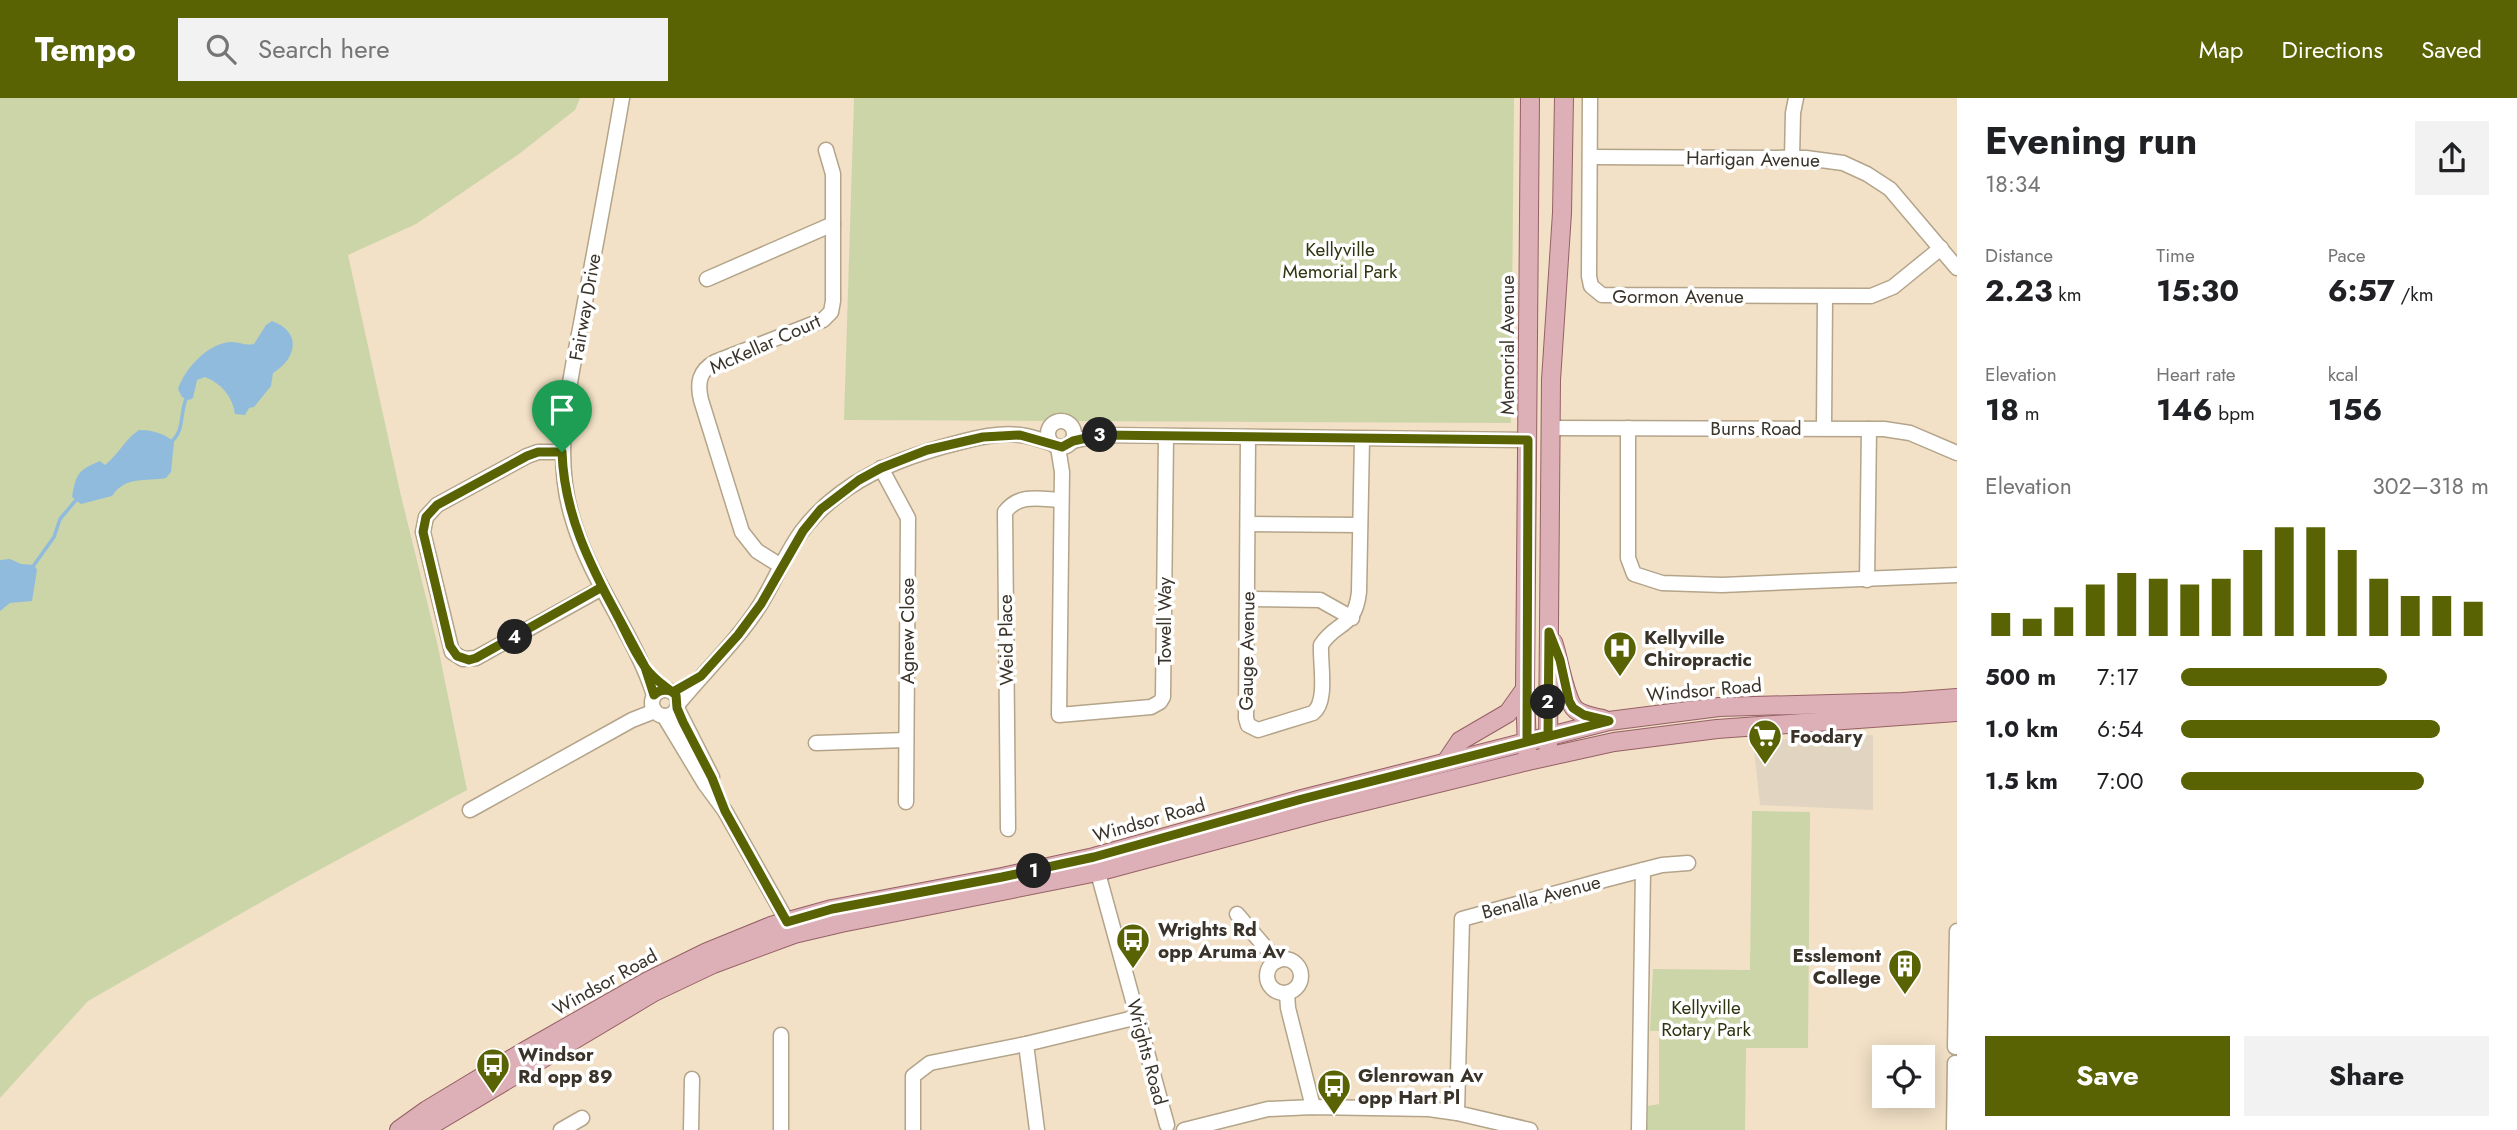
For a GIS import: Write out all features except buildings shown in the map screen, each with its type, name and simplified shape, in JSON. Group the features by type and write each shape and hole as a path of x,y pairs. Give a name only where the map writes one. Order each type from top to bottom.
{"main road":[{"name":"Memorial Avenue","path":"1528,761 1525,689 1530,98"},
{"path":"1548,756 1552,342 1562,213 1564,98"},
{"path":"1549,632 1573,708 1584,715 1609,721"},
{"path":"1446,762 1460,741 1508,713 1525,689"},
{"name":"Windsor Road","path":"1096,865 1302,799 1609,721 1719,707 1957,698"},
{"name":"Windsor Road","path":"423,1130 654,992 832,909 1002,877 1096,865 1548,756 1614,743 1703,730 1957,712"},
{"name":"Windsor Road","path":"399,1130 426,1110 648,981 707,951 791,928"}],"street":[{"name":"Fairway Drive","path":"622,98 569,396 562,452 571,517 602,587 665,702 712,778 725,811 791,928"},
{"name":"Gormon Avenue","path":"1590,98 1589,276 1591,286 1598,293 1610,296 1862,297 1879,294 1899,283 1941,248"},
{"path":"1792,158 1796,98"},
{"name":"McKellar Court","path":"781,566 757,551 742,532 701,400 699,380 702,372 715,362 828,316 833,301 833,174 826,150"},
{"name":"Hartigan Avenue","path":"1590,157 1831,160 1867,174 1900,199 1957,268"},
{"path":"708,279 832,224"},
{"path":"1824,428 1825,297"},
{"path":"470,810 665,702 701,676 738,635 761,604 803,531 821,509 849,486 881,468 927,450 964,441 1020,435 1063,421 1061,500"},
{"path":"1051,426 1048,434 1064,441"},
{"name":"Burns Road","path":"1550,428 1869,429 1910,433 1957,453"},
{"path":"1628,428 1628,558 1634,574 1662,583 1722,585 1957,575"},
{"path":"1867,580 1869,429"},
{"path":"1020,435 1064,441 1100,435 1528,440"},
{"name":"Towell Way","path":"1061,500 1059,715 1152,707 1163,697 1166,436"},
{"name":"Gauge Avenue","path":"1248,437 1248,725 1258,730 1313,713 1318,709 1321,700 1321,646 1352,618"},
{"path":"1248,599 1320,600 1352,618 1359,592 1362,439"},
{"path":"562,452 538,452 527,456 437,505 426,517 423,532 452,652 463,659 476,658 602,587"},
{"name":"Agnew Close","path":"881,468 908,518 906,802"},
{"name":"Weid Place","path":"1008,830 1005,512 1011,504 1019,500 1061,500"},
{"path":"1248,524 1360,525"},
{"path":"816,743 906,740"},
{"name":"Benalla Avenue","path":"1457,1113 1462,919 1662,865 1688,863"},
{"name":"Wrights Road","path":"1096,865 1138,1017 1174,1129"},
{"path":"1639,1130 1643,870"},
{"path":"1237,914 1277,961"},
{"path":"1954,1130 1956,1063 1950,1061 1948,1055 1950,1050 1956,1047 1957,931"},
{"path":"1277,961 1292,961 1300,973 1296,988 1287,993 1272,988 1267,979 1269,968 1277,961"},
{"path":"1287,993 1288,1008 1313,1107"},
{"path":"913,1130 913,1076 930,1063 1026,1044 1138,1017"},
{"path":"781,1035 781,1130"},
{"path":"1026,1044 1037,1130"},
{"path":"691,1130 692,1079"},
{"path":"1174,1129 1268,1109 1313,1107 1406,1108 1457,1113 1530,1130"},
{"path":"561,1130 582,1118"}],"shaded area":[{"path":"1873,735 1873,810 1760,805 1753,741"}],"green space":[{"path":"0,98 580,98 575,110 519,154 416,224 348,255 401,496 437,642 467,790 293,884 88,1001 0,1098"},
{"name":"Kellyville Memorial Park","path":"854,98 1514,98 1511,423 844,420"},
{"name":"Kellyville Rotary Park","path":"1752,811 1810,812 1808,1048 1746,1048 1745,1130 1647,1130 1648,1106 1659,1104 1659,1031 1650,1031 1653,969 1750,970"}],"water":[{"path":"272,321 282,326 292,338 291,353 273,373 271,386 245,415 235,414 225,391 205,377 197,380 193,398 189,400 182,397 178,389 181,381 192,365 207,351 223,343 254,344 266,325"},
{"path":"139,430 158,433 174,442 171,472 166,478 130,482 112,496 81,504 72,497 77,478 83,470 100,461 105,465"},
{"path":"10,559 21,564 34,565 37,570 32,601 10,603 0,611 0,560"}],"waterway":[{"path":"172,441 180,427 186,399"},
{"path":"34,565 54,537 60,519 76,500"}],"place":[{"name":"Kellyville Chiropractic","path":"1620,678"},
{"name":"Foodary","path":"1765,766"},
{"name":"Wrights Rd opp Aruma Av","path":"1133,970"},
{"name":"Esslemont College","path":"1905,996"},
{"name":"Windsor Rd opp 89","path":"493,1095"},
{"name":"Glenrowan Av opp Hart Pl","path":"1334,1116"}],"route":[{"path":"562,452 538,452 527,456 437,505 426,517 423,532 452,652 463,659 476,658 602,587 645,667 654,695 661,690 665,690 669,690 673,692 701,676 715,662 761,604 791,548 821,509 859,480 927,450 1003,435 1020,435 1058,447 1100,435 1528,440 1525,689 1527,740 1548,735 1549,632 1573,708 1584,715 1609,721 1572,728 1399,775 1302,799 1094,857 832,909 787,922 725,811 712,778 677,708 676,695 665,690 645,667 585,553 571,517 562,452"}]}
